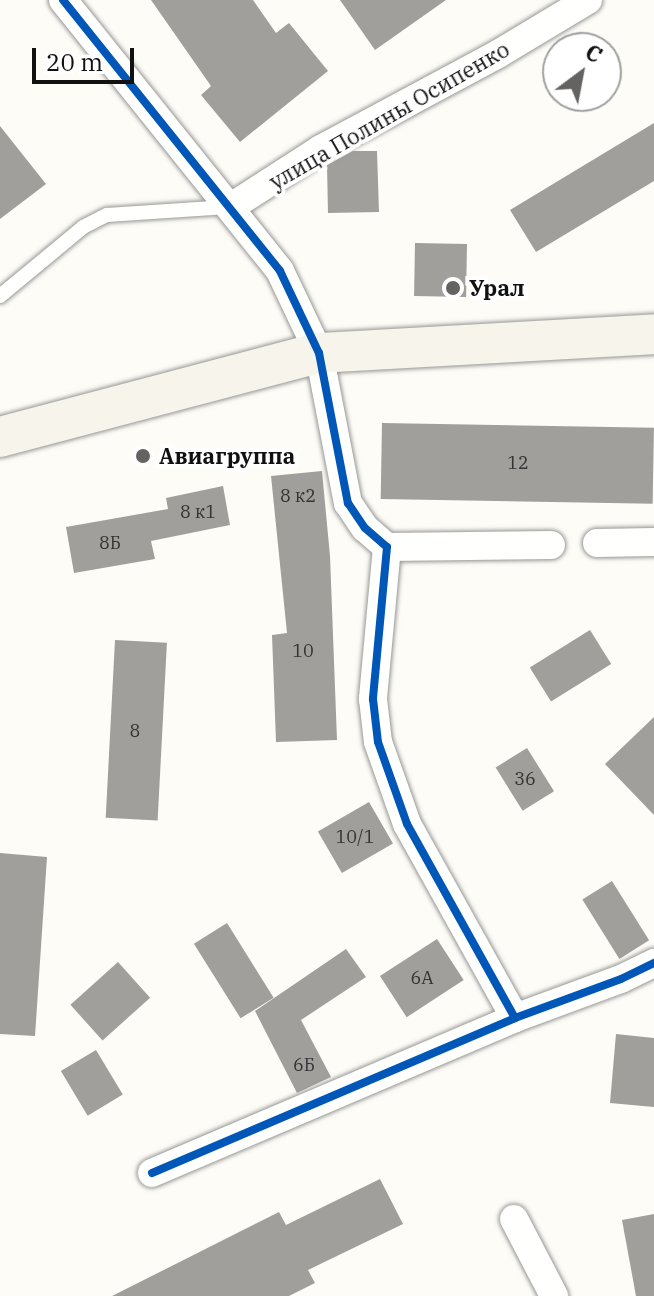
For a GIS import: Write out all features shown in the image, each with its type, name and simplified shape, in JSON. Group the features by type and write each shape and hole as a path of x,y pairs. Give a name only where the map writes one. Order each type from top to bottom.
{"main road":[{"path":"0,437 319,353 654,334"}],"street":[{"path":"63,0 175,144 231,207 280,271 319,353 348,503 365,528 387,547 551,545"},
{"name":"улица Полины Осипенко","path":"231,207 321,149 498,54 588,0"},
{"path":"597,543 654,542"},
{"path":"387,547 373,699 378,742 407,824 515,1018"},
{"path":"152,1173 515,1018 621,979 654,963"},
{"path":"514,1219 554,1296"}],"lane":[{"path":"0,296 83,227 107,215 231,207"}],"building":[{"path":"151,0 253,0 276,33 289,23 328,71 240,142 201,95 211,86"},
{"path":"340,0 446,0 375,50"},
{"path":"654,123 654,181 536,252 510,210"},
{"path":"0,126 46,184 0,219"},
{"path":"353,151 377,151 379,212 328,213 327,165"},
{"path":"415,243 467,244 466,297 414,296"},
{"path":"382,423 654,428 653,504 381,499"},
{"path":"322,471 330,556 337,740 276,742 272,635 287,633 271,476"},
{"path":"223,486 230,525 151,541 155,559 74,573 66,527 168,509 166,498"},
{"path":"590,630 611,664 551,702 530,668"},
{"path":"115,640 167,643 158,820 106,818"},
{"path":"654,717 654,815 605,764"},
{"path":"527,748 554,791 523,811 496,768"},
{"path":"369,802 393,844 342,873 318,832"},
{"path":"0,853 47,857 35,1036 0,1034"},
{"path":"612,881 649,940 619,959 582,900"},
{"path":"227,923 274,998 241,1018 194,944"},
{"path":"437,939 464,980 407,1017 380,976"},
{"path":"346,949 366,977 301,1020 331,1077 297,1093 255,1011"},
{"path":"118,962 150,998 103,1040 70,1005"},
{"path":"616,1034 654,1038 654,1107 610,1103"},
{"path":"96,1050 123,1095 88,1116 61,1071"},
{"path":"380,1179 403,1224 308,1270 315,1283 289,1296 112,1296 279,1212 286,1225"},
{"path":"654,1214 654,1296 636,1296 622,1220"}],"cycle path":[{"path":"63,0 280,271 319,353 348,503 365,528 387,547 373,699 378,742 407,824 515,1018"},
{"path":"152,1173 515,1018 621,979 654,963"}],"place":[{"name":"Урал","path":"453,288"},
{"name":"Авиагруппа","path":"143,456"}]}
